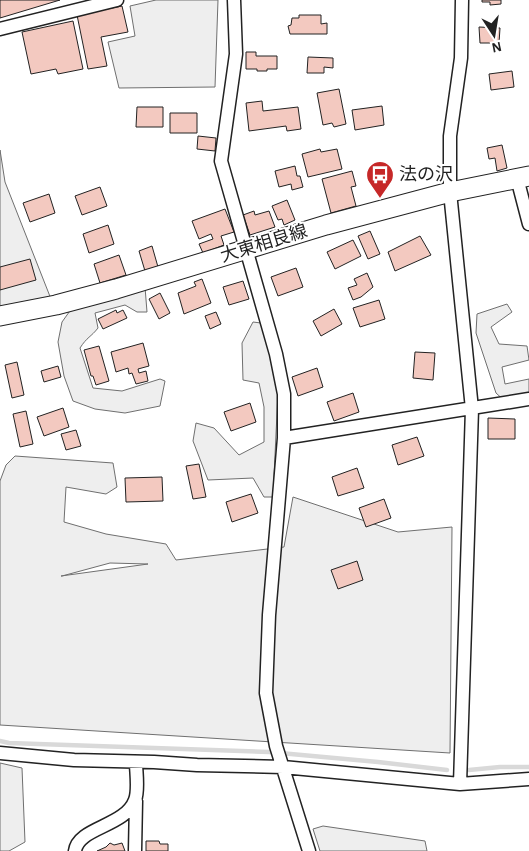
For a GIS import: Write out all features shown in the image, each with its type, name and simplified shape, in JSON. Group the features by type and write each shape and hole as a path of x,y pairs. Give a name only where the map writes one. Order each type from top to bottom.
{"main road":[{"name":"大東相良線","path":"0,316 56,305 116,289 326,224 450,192 523,177"}],"street":[{"path":"0,28 117,0"},
{"path":"234,0 236,54 221,161 248,249 276,354 284,394 284,438 269,615 266,693 280,757 309,851"},
{"path":"460,784 472,409 450,192 450,136 462,58 462,0"},
{"path":"523,177 529,224"},
{"path":"284,438 529,399"},
{"path":"0,753 74,760 197,765 280,757 460,784 529,779"},
{"path":"135,851 136,762"},
{"path":"74,851 75,846 85,836 125,815 136,798"}],"shaded area":[{"path":"156,0 218,0 215,87 119,88 108,42 135,36 130,6"},
{"path":"0,150 5,182 51,299 0,309"},
{"path":"145,287 147,312 137,312 125,305 95,313 98,328 80,348 93,388 122,391 160,379 165,381 160,406 125,413 95,409 73,401 64,376 58,342 62,322 72,308"},
{"path":"507,304 512,312 491,327 499,344 527,346 529,360 502,367 505,384 529,379 529,399 507,403 496,393 476,333 477,314"},
{"path":"253,322 261,323 274,364 278,392 273,497 264,497 253,478 208,480 193,441 196,423 214,428 239,455 264,442 264,407 259,383 243,380 242,343"},
{"path":"15,456 113,463 117,487 106,494 66,487 64,522 106,534 166,544 176,560 284,547 293,497 398,532 452,527 450,753 0,725 0,481 6,465","holes":["110,563 148,564 63,576"]},
{"path":"0,763 22,768 25,842 9,851 0,851"},
{"path":"323,826 425,841 427,851 320,851 313,829"}],"building":[{"path":"0,0 60,0 0,18"},
{"path":"482,0 501,0 501,4 490,5 490,2 482,2"},
{"path":"122,6 128,32 101,37 107,66 88,69 77,15"},
{"path":"299,15 321,15 321,24 327,23 327,34 290,34 288,26 291,25 292,18 299,18"},
{"path":"73,21 83,69 58,74 56,69 31,74 22,32"},
{"path":"479,27 500,28 499,43 480,43"},
{"path":"246,52 256,52 256,56 277,56 277,69 257,71 257,69 246,69"},
{"path":"308,57 333,58 333,68 324,67 324,73 307,73"},
{"path":"512,71 514,87 491,90 489,74"},
{"path":"339,89 346,124 334,127 332,123 323,125 317,93"},
{"path":"262,101 263,111 298,107 301,129 287,131 286,126 249,131 246,103"},
{"path":"382,106 384,125 355,130 352,110"},
{"path":"137,107 163,107 163,127 136,127"},
{"path":"170,113 197,113 197,133 170,133"},
{"path":"198,136 216,138 215,151 197,149"},
{"path":"502,145 507,168 497,171 495,158 489,159 487,148"},
{"path":"320,149 321,152 337,149 342,169 308,177 302,154"},
{"path":"295,166 297,176 300,176 303,187 292,190 291,184 279,187 275,171"},
{"path":"352,171 356,186 351,187 356,206 331,213 322,179"},
{"path":"100,187 107,206 82,215 75,196"},
{"path":"49,194 55,213 30,222 23,203"},
{"path":"287,200 295,220 284,225 282,219 278,220 272,206"},
{"path":"225,209 234,232 221,236 224,245 203,253 199,244 213,239 211,234 199,239 192,221"},
{"path":"254,211 255,215 269,211 275,227 250,235 243,215"},
{"path":"108,225 114,244 89,253 83,234"},
{"path":"370,231 380,254 368,259 358,236"},
{"path":"420,236 431,255 395,271 388,252"},
{"path":"353,240 361,256 335,269 327,252"},
{"path":"152,246 158,267 145,271 139,251"},
{"path":"119,255 126,275 100,283 94,264"},
{"path":"30,259 36,280 0,290 0,267"},
{"path":"296,268 303,287 278,296 271,277"},
{"path":"367,273 373,287 361,297 353,300 348,288 357,285 354,279"},
{"path":"202,279 211,303 184,314 178,293 196,286 194,282"},
{"path":"243,281 249,299 229,305 223,287"},
{"path":"160,293 170,313 159,319 149,299"},
{"path":"379,300 385,319 360,327 353,308"},
{"path":"334,309 342,324 321,336 313,321"},
{"path":"116,310 117,313 123,310 127,318 103,329 98,319"},
{"path":"216,312 221,324 210,329 205,316"},
{"path":"143,343 149,366 138,369 139,373 146,371 148,381 136,384 132,373 129,374 128,368 116,372 111,352"},
{"path":"99,346 109,381 96,385 93,376 91,376 84,350"},
{"path":"415,352 435,353 433,380 413,378"},
{"path":"17,362 24,395 12,398 5,365"},
{"path":"58,366 61,377 44,382 41,371"},
{"path":"317,368 323,387 298,396 292,377"},
{"path":"353,393 359,412 334,421 327,402"},
{"path":"250,403 256,422 231,431 224,412"},
{"path":"63,408 69,427 44,436 37,417"},
{"path":"26,411 33,444 20,447 13,414"},
{"path":"488,418 515,419 515,439 488,439"},
{"path":"76,430 81,446 66,450 61,434"},
{"path":"417,437 424,456 398,465 392,445"},
{"path":"199,464 206,497 193,499 186,466"},
{"path":"357,468 364,488 338,496 332,477"},
{"path":"162,477 163,501 126,502 125,478"},
{"path":"251,494 258,513 232,522 226,502"},
{"path":"384,499 391,518 366,527 359,508"},
{"path":"357,561 363,580 338,589 331,570"},
{"path":"146,841 159,841 160,844 168,844 168,851 146,851"},
{"path":"110,843 114,845 122,843 125,851 97,851"}],"waterway":[{"path":"0,741 9,743 269,752 447,770"},
{"path":"469,770 529,767"}],"place":[{"name":"法の沢","path":"380,199"}]}
